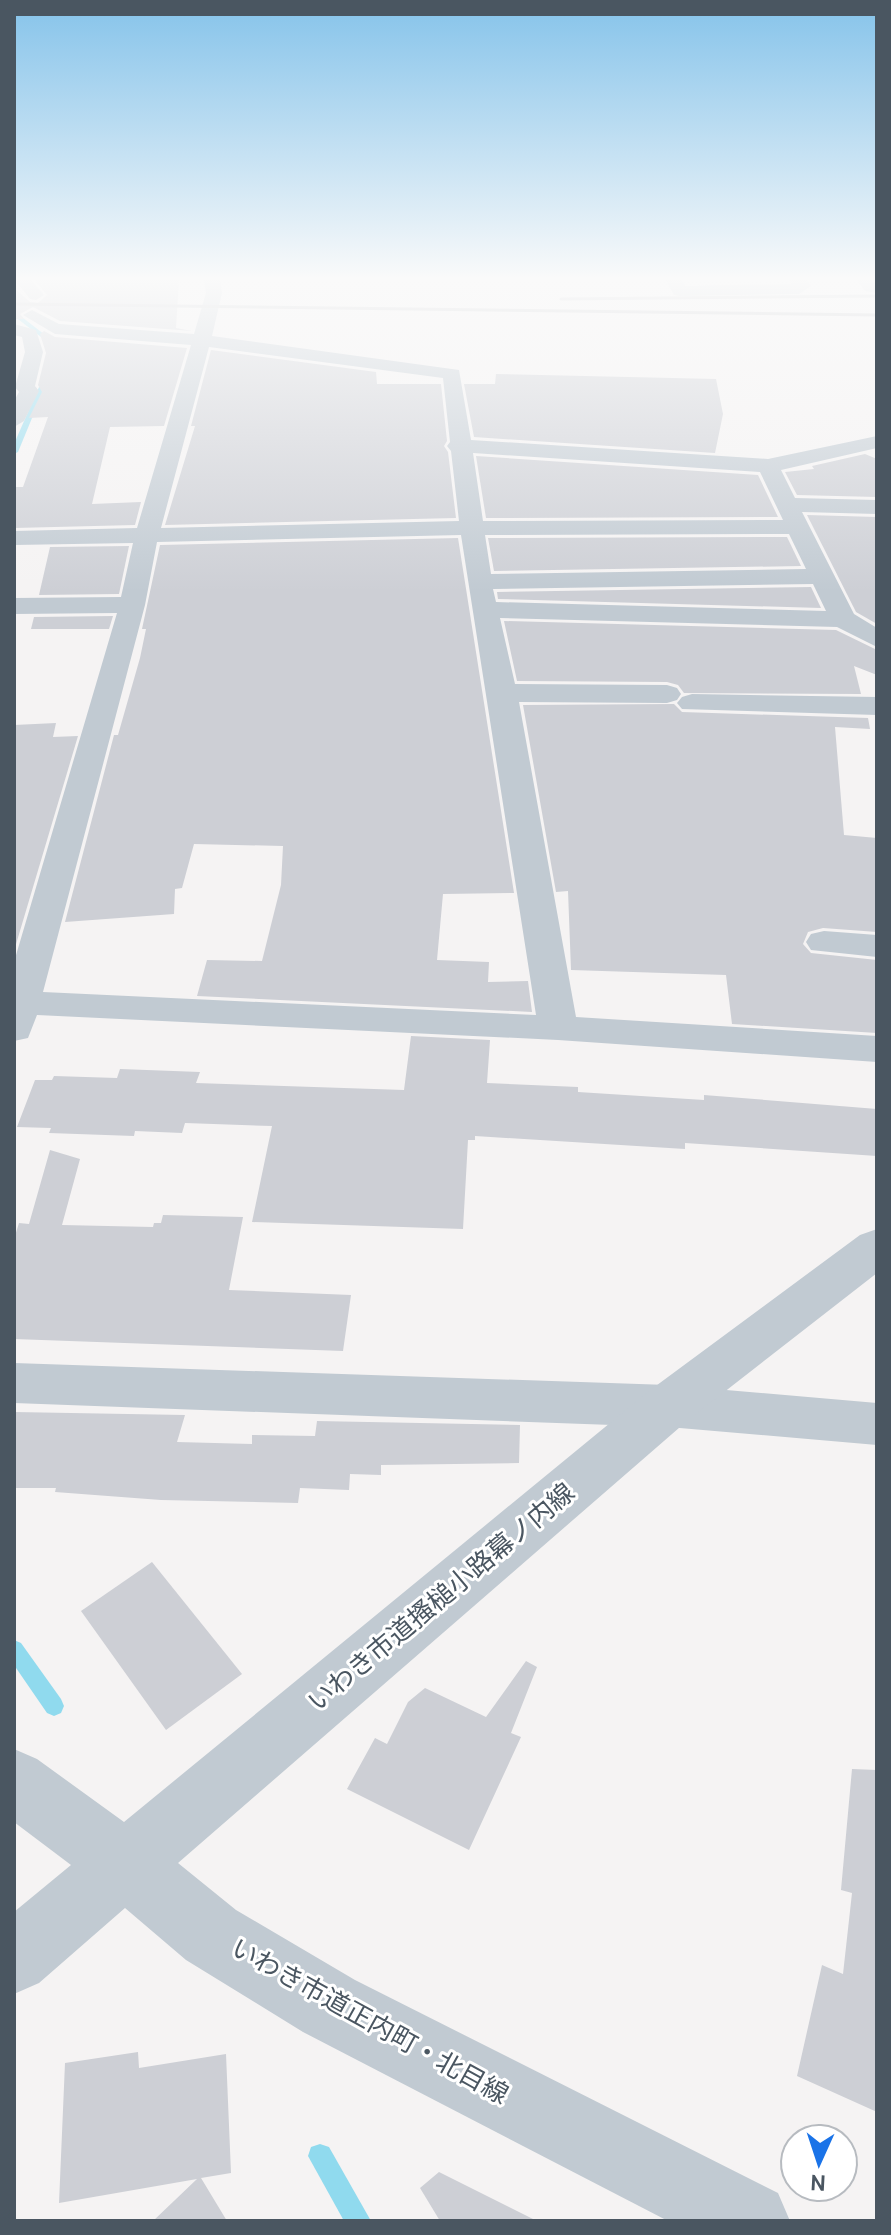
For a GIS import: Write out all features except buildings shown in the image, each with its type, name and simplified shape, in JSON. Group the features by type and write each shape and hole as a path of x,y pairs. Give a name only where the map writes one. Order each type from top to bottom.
{"street":[{"path":"190,383 167,474 147,534 132,605 17,1011 558,1028 877,1049"},
{"path":"453,383 470,528 503,693 558,1028"},
{"path":"14,421 29,391 19,388"},
{"path":"458,446 768,466 877,442"},
{"path":"768,466 843,619"},
{"path":"14,538 470,528 793,516 877,507"},
{"path":"482,596 823,576"},
{"path":"482,596 843,619 875,636"},
{"path":"14,606 132,605"},
{"path":"503,693 877,706"},
{"path":"824,942 877,946"},
{"name":"いわき市道搔槌小路幕ノ内線","path":"14,1958 123,1862 668,1406 877,1247"},
{"path":"14,1383 668,1406 877,1424"},
{"name":"いわき市道正内町・北目線","path":"14,1782 123,1862 211,1935 329,2006 750,2221"}],"waterway":[{"path":"14,452 43,383"},
{"path":"14,1649 54,1706"},
{"path":"320,2156 358,2221"}]}
